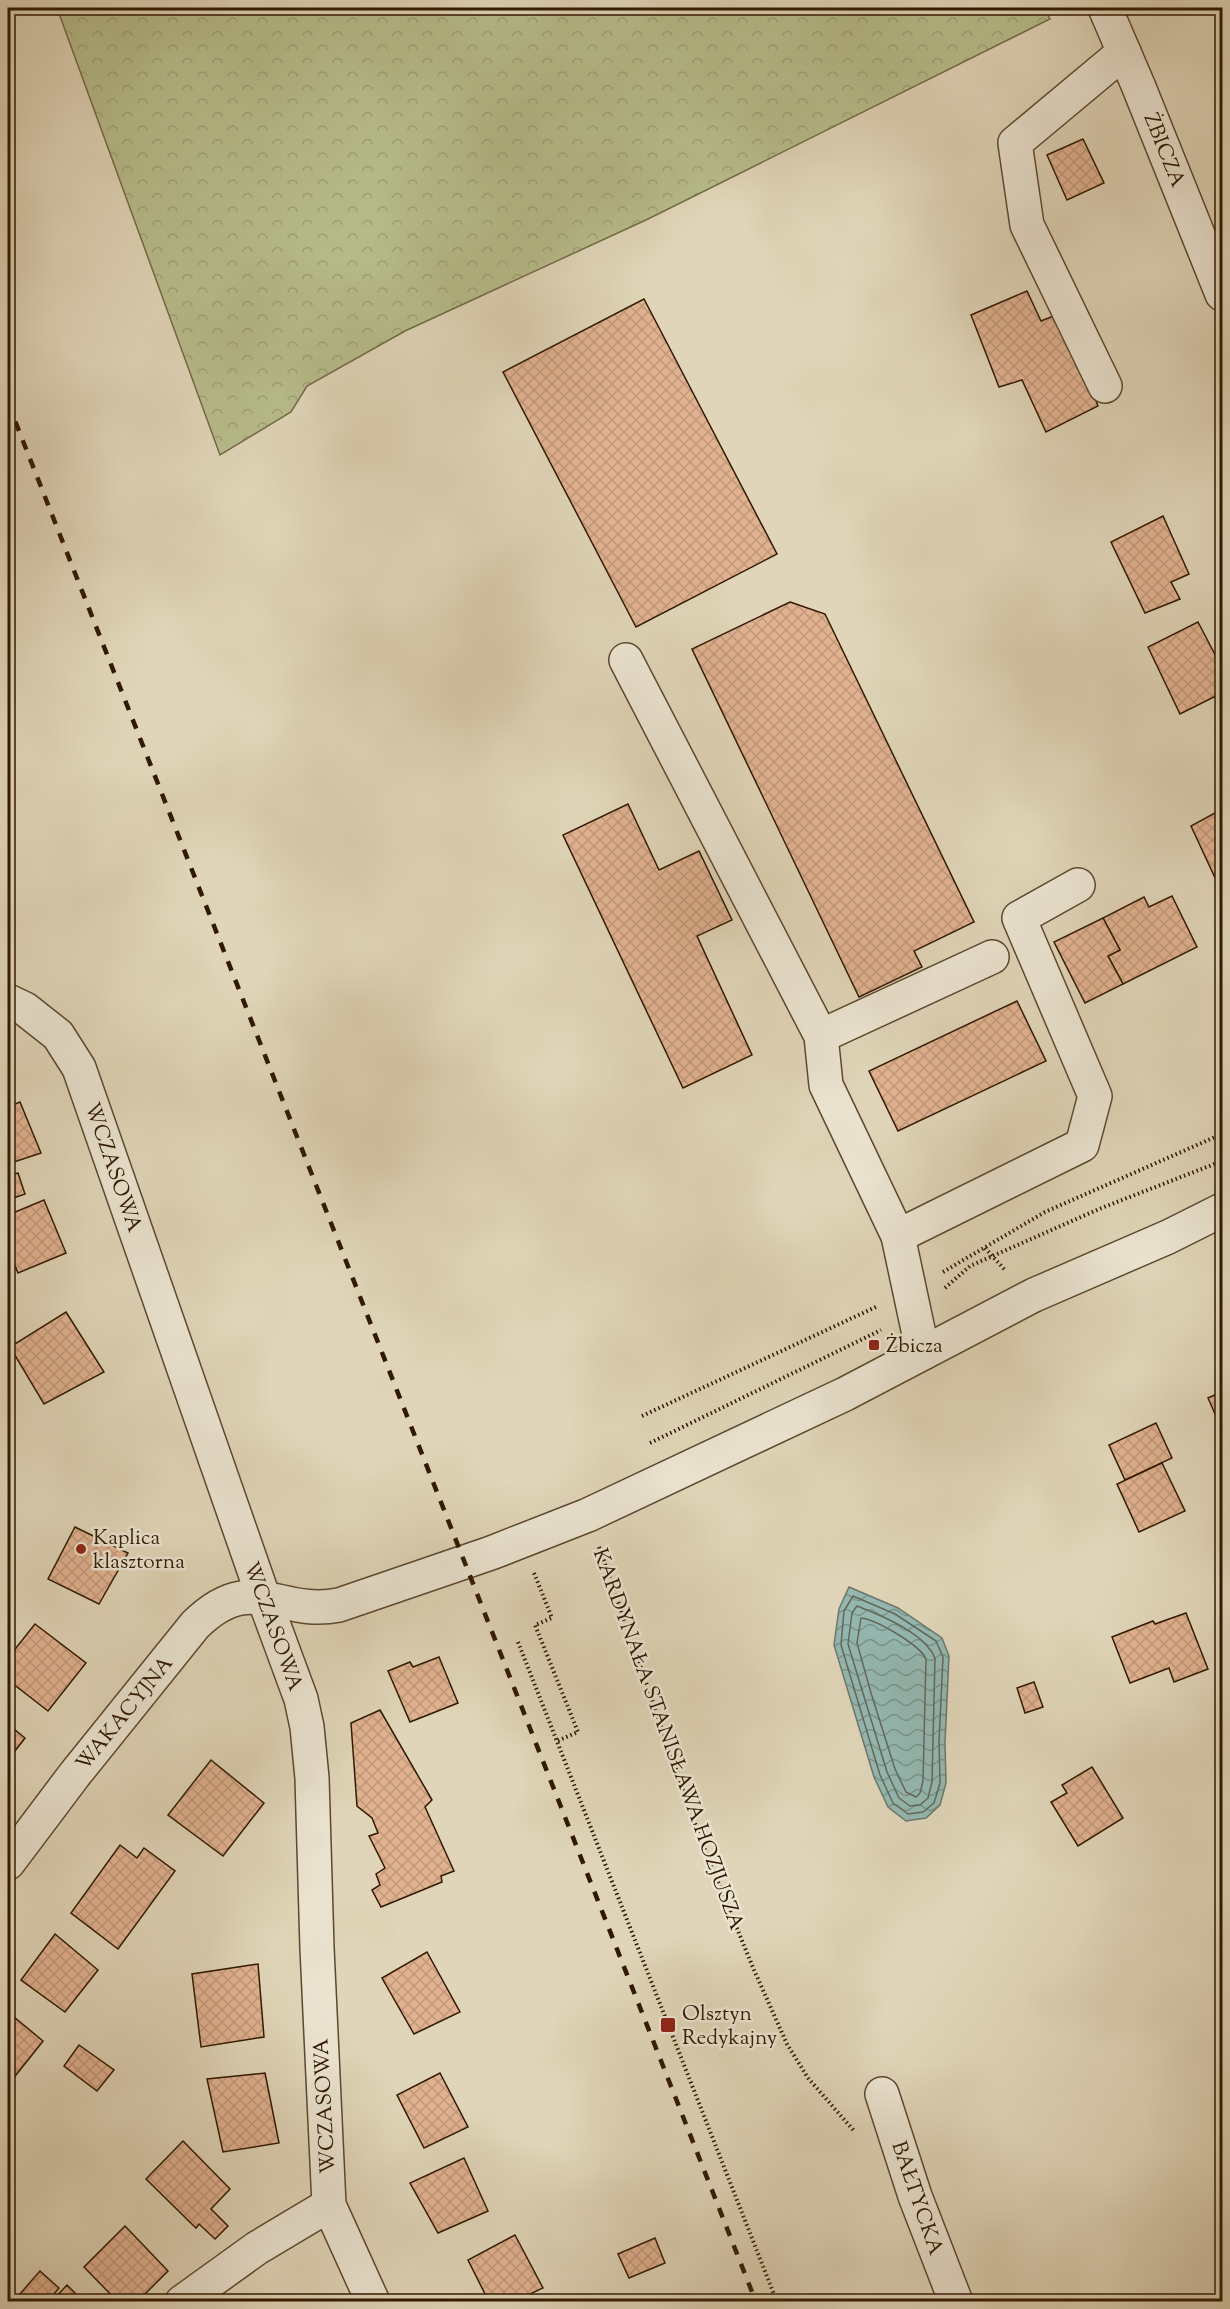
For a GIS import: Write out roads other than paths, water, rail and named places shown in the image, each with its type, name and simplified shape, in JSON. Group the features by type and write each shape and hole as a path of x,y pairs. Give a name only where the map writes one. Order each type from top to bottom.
{"street":[{"name":"ŻBICZA","path":"1105,8 1222,294"},
{"path":"1105,386 1028,225 1015,143 1124,52"},
{"path":"626,660 821,1036 826,1085 898,1236 923,1353"},
{"path":"898,1236 1082,1144 1095,1096 1019,918 1078,885"},
{"path":"821,1036 992,957"},
{"name":"WCZASOWA","path":"8,1001 25,1010 58,1035 79,1068 301,1699 310,1753 329,2205 373,2301"},
{"path":"263,1596 314,1607 339,1605 521,1542 588,1515 844,1394 1034,1295 1168,1237 1221,1207"},
{"name":"WAKACYJNA","path":"8,1863 75,1774 195,1625 208,1612 233,1599 263,1596"},
{"name":"BAŁTYCKA","path":"882,2094 915,2196 956,2301"},
{"path":"182,2301 257,2248 329,2205"}],"water":[{"path":"849,1587 898,1608 942,1638 949,1656 945,1743 946,1783 940,1805 926,1818 906,1821 888,1807 874,1777 834,1645 839,1609"}],"railway":[{"path":"8,403 756,2302"}],"place":[{"name":"Żbicza","path":"874,1345"},
{"name":"Kaplica klasztorna","path":"81,1549"},
{"name":"Olsztyn Redykajny","path":"668,2025"}]}
